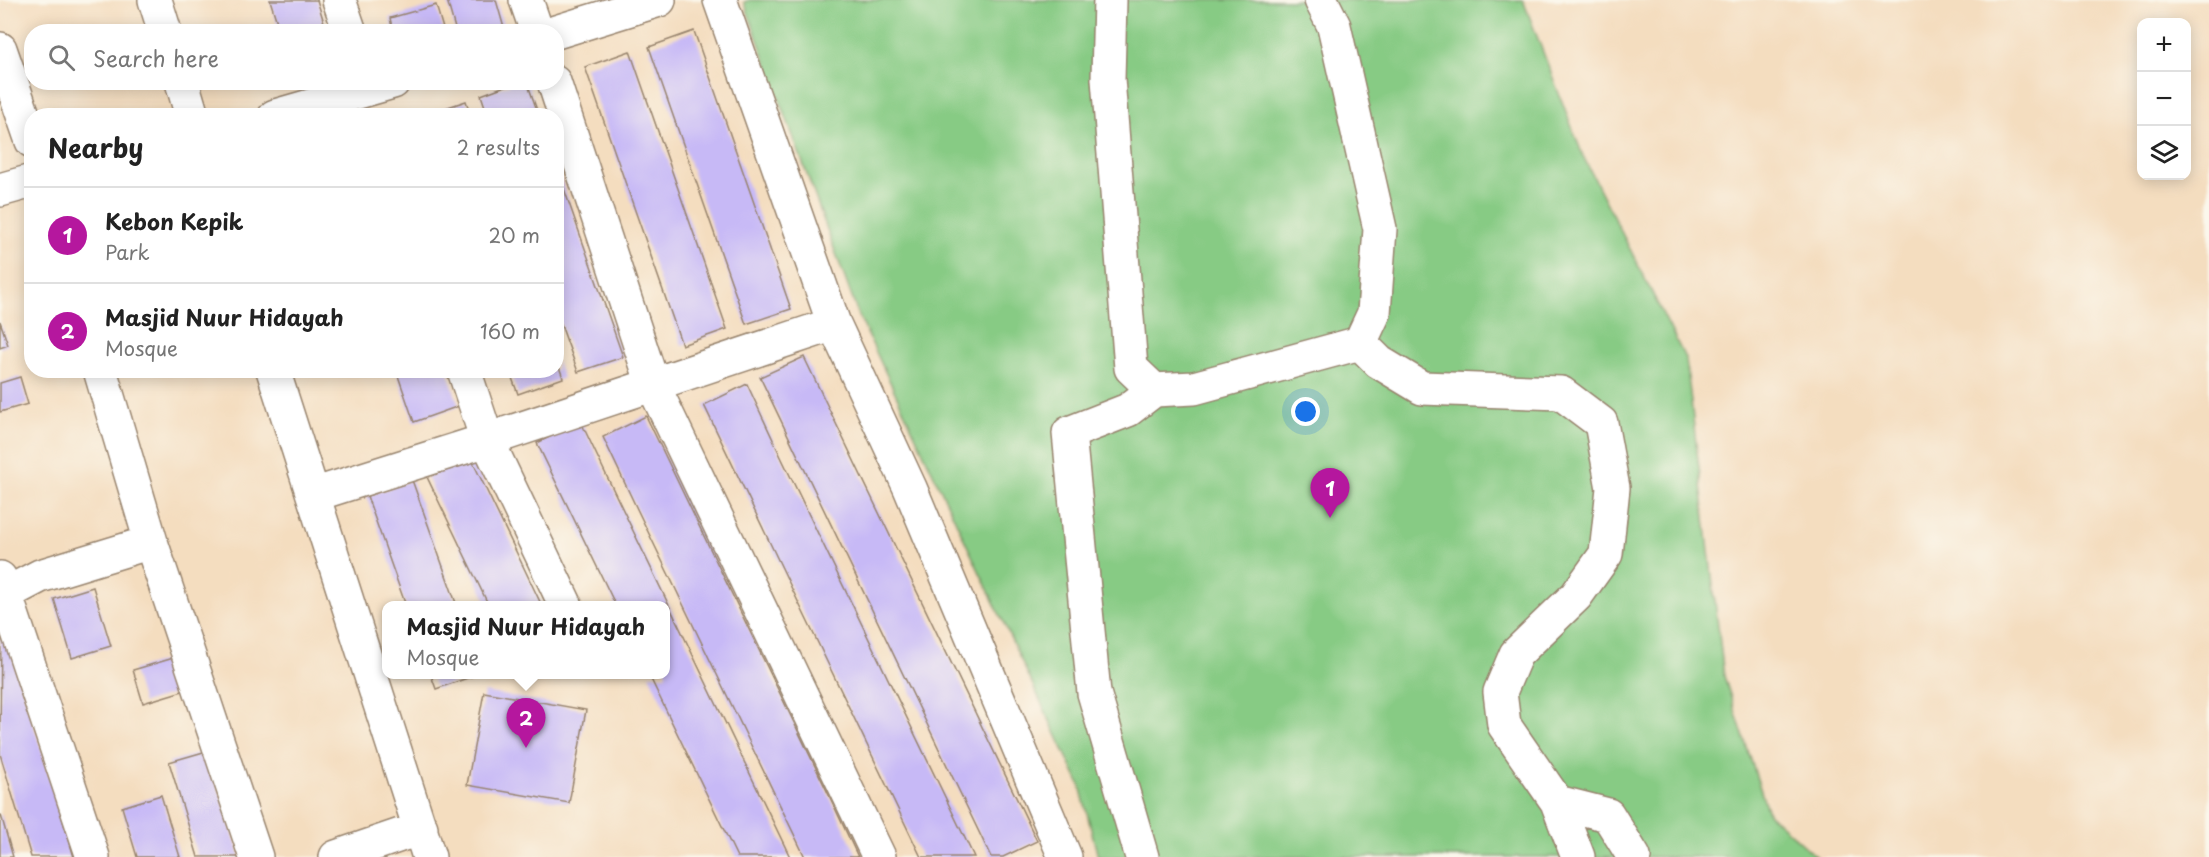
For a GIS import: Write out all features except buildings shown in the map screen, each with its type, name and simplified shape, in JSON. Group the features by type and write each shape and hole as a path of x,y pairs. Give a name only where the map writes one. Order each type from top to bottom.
{"street":[{"path":"155,0 162,24"},
{"path":"339,0 347,24"},
{"path":"526,0 534,24"},
{"path":"564,30 659,0"},
{"path":"720,0 834,324 910,488 1065,857"},
{"path":"1110,0 1108,79 1131,368 1154,390"},
{"path":"1142,857 1094,693 1069,433 1128,410 1154,390 1194,388 1360,343 1374,313 1380,229 1334,26 1321,0"},
{"path":"0,49 24,118"},
{"path":"184,90 190,108"},
{"path":"557,90 562,108"},
{"path":"309,108 378,92"},
{"path":"564,113 653,385 879,857"},
{"path":"0,190 24,183"},
{"path":"312,495 487,440 834,324"},
{"path":"1360,343 1379,362 1422,388 1561,393 1601,423 1613,488 1606,554 1576,596 1516,654 1500,693 1504,725 1557,802 1578,857"},
{"path":"102,378 151,542 256,857"},
{"path":"275,378 425,843 336,857"},
{"path":"467,378 487,440 564,601"},
{"path":"93,857 2,590 151,542"},
{"path":"1557,802 1608,815 1634,857"}],"green space":[{"path":"750,0 1523,0 1583,156 1686,360 1724,676 1768,813 1817,857 1098,857 1080,785 858,314 744,2"}],"place":[{"name":"Kebon Kepik","path":"1330,518"},
{"name":"Masjid Nuur Hidayah","path":"526,748"}]}
